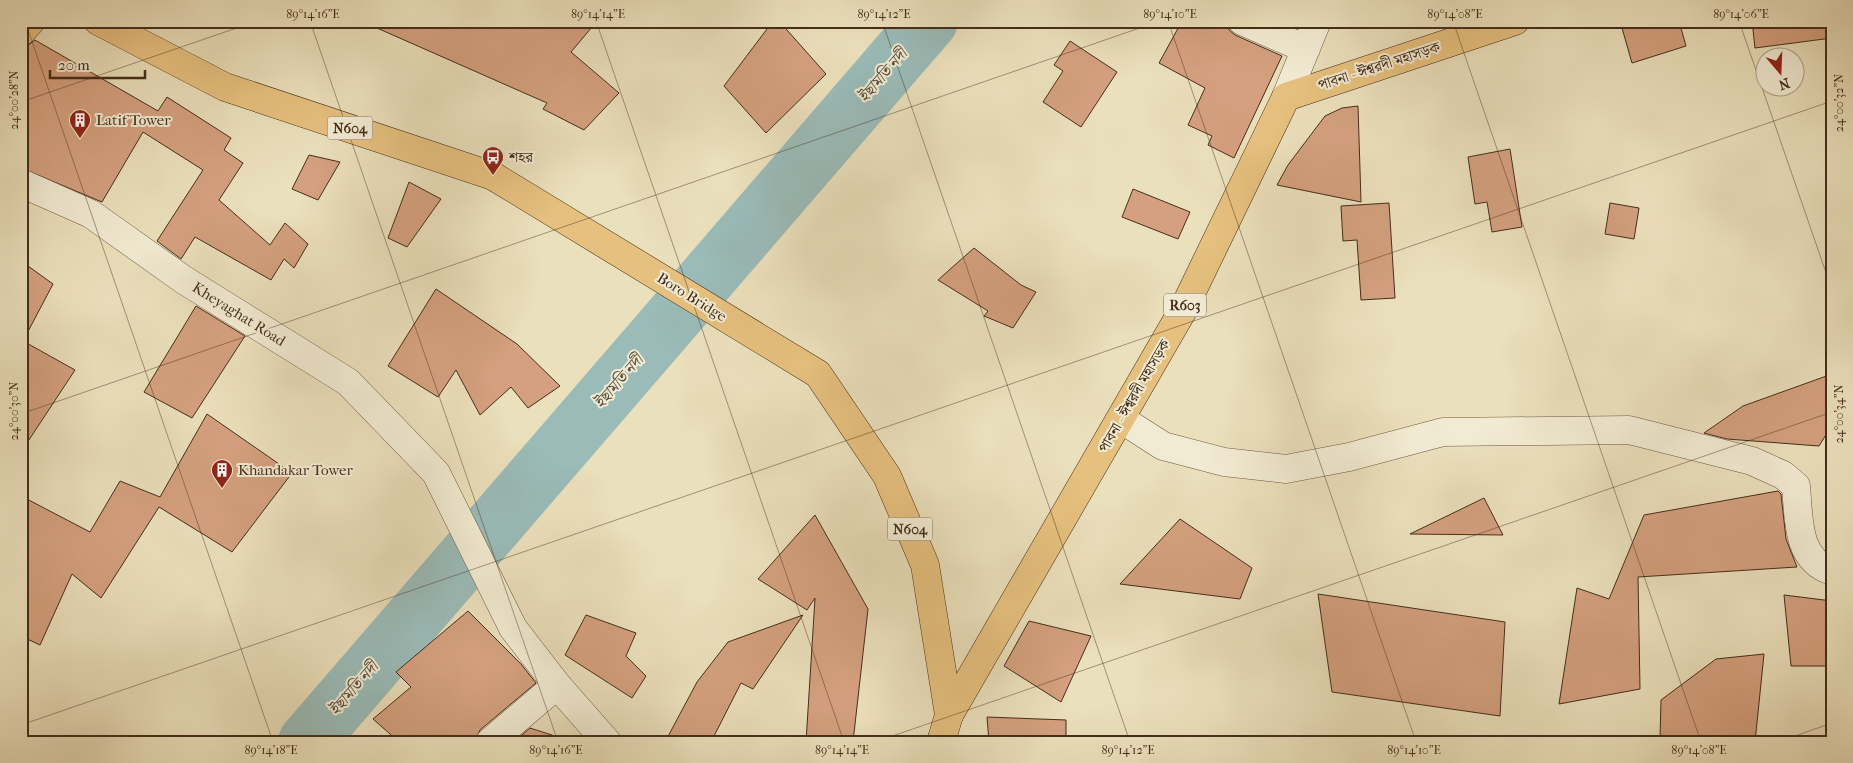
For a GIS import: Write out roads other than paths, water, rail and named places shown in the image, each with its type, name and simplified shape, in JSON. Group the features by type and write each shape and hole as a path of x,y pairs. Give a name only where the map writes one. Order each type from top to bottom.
{"main road":[{"path":"21,32 31,21"},
{"name":"Boro Bridge","path":"98,21 225,87 493,176 818,374 888,476 925,564 949,715"},
{"name":"পাবনা - ঈশ্বরদী মহাসড়ক","path":"949,715 1183,310 1286,97 1515,21"},
{"name":"N604","path":"941,742 949,715"}],"street":[{"path":"1242,21 1306,49"},
{"path":"1286,97 1317,21"},
{"name":"Kheyaghat Road","path":"21,183 91,214 184,280 348,382 436,473 513,628 557,685 606,742"},
{"path":"1121,419 1163,446 1224,462 1286,469 1349,457 1443,432 1629,430 1752,461 1783,475 1796,486 1805,550 1818,567 1832,571"},
{"path":"490,742 557,685"}],"waterway":[{"name":"ইছামতি নদী","path":"307,742 929,21"}],"place":[{"name":"Latif Tower","path":"80,139"},
{"name":"শহর","path":"493,176"},
{"name":"Khandakar Tower","path":"222,489"}]}
